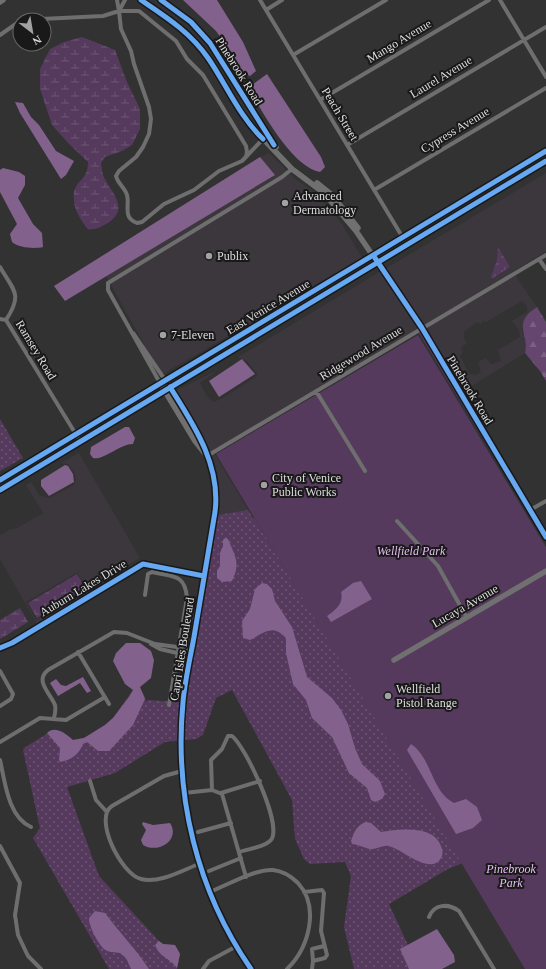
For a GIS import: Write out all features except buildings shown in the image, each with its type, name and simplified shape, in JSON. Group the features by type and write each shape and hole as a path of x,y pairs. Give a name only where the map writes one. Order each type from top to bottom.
{"main road":[{"name":"East Venice Avenue","path":"0,480 403,239 546,151"},
{"name":"East Venice Avenue","path":"0,490 546,161"},
{"path":"275,324 279,318 304,298"},
{"path":"237,347 244,340 271,323 275,315"},
{"path":"0,484 20,468"}],"street":[{"path":"116,0 121,29 131,51 151,116 150,129 143,147 136,157 118,172 116,176 127,194 127,210 131,219 137,223 142,222 161,205 191,192 219,171 242,161 263,138"},
{"path":"119,11 125,0"},
{"name":"Pinebrook Road","path":"141,0 172,21 194,41 208,59 247,121 292,169 324,193 348,217"},
{"name":"Pinebrook Road","path":"161,0 190,22 210,43 274,145 296,167 332,195 371,248 378,263 422,328 546,537"},
{"name":"Peach Street","path":"260,0 403,239"},
{"path":"266,10 282,0"},
{"path":"293,55 386,0"},
{"name":"Mango Avenue","path":"320,100 489,0"},
{"path":"500,0 546,77"},
{"path":"52,17 103,16 119,11 139,11 176,41 187,59 204,75 246,146 246,157"},
{"path":"0,35 12,26"},
{"name":"Laurel Avenue","path":"347,145 546,27"},
{"name":"Cypress Avenue","path":"374,190 546,88"},
{"path":"246,146 254,148"},
{"path":"163,382 138,338 131,331 107,288 109,281 276,181 292,169"},
{"name":"Ridgewood Avenue","path":"207,456 546,255"},
{"path":"539,258 546,269"},
{"name":"Ramsey Road","path":"0,267 14,290 16,297 15,304 6,320 80,441"},
{"path":"0,319 6,320"},
{"name":"Capri Isles Boulevard","path":"163,382 195,441 207,456 213,472 217,494 183,702 182,771 184,793 190,828 199,864 210,892 236,946 251,969"},
{"path":"316,391 365,471"},
{"path":"530,510 546,501"},
{"path":"397,521 438,566 467,618"},
{"name":"Auburn Lakes Drive","path":"0,648 12,643 143,564 204,576"},
{"name":"Lucaya Avenue","path":"394,660 546,571"},
{"path":"145,595 150,573 178,578 184,583 187,598 169,705"},
{"path":"54,718 56,707 43,683 43,675 48,670 114,632 127,633 149,642 160,649 190,656"},
{"path":"149,642 192,649"},
{"path":"78,652 109,704"},
{"path":"0,671 13,694 11,699 0,706"},
{"path":"0,742 40,718 69,718 105,697"},
{"path":"212,790 211,760 222,749 230,735 234,738 260,781 270,807 272,837 267,842 239,852"},
{"path":"0,760 11,804 22,822 31,827"},
{"path":"182,771 164,776 106,811 104,817 114,850 123,866 134,877 144,880 154,880 199,864"},
{"path":"90,781 96,800 106,811"},
{"path":"184,793 212,790 221,793 260,781"},
{"path":"221,793 246,878"},
{"path":"198,832 231,823"},
{"path":"0,846 20,883 15,915 18,935 28,956 40,969"},
{"path":"209,871 241,858"},
{"path":"210,892 266,871 280,871 294,879 304,892 309,906 310,918 304,946 287,969"},
{"path":"304,892 322,890 324,893 321,926 327,955 324,958 314,961"},
{"path":"429,918 433,910 441,906 450,906 459,911 494,969"},
{"path":"203,969 209,961 236,946"},
{"path":"304,946 312,950 324,946"},
{"path":"312,950 314,961 312,969"}],"shaded area":[{"path":"183,0 217,0 243,42 256,71 250,76 242,72 231,52 216,31"},
{"path":"267,74 321,157 325,167 320,172 309,168 288,149 270,124 248,88"},
{"path":"15,102 23,103 31,117 39,125 56,151 74,161 66,175 61,179 20,113"},
{"path":"269,153 294,178 317,194 342,224 362,258 161,375 106,276 274,175 260,157"},
{"path":"260,157 275,175 65,301 54,286"},
{"path":"3,168 19,172 25,176 25,185 18,198 33,224 42,233 43,247 27,248 12,242 10,234 17,224 0,192 0,170"},
{"path":"546,173 546,251 513,272 537,307 532,310 522,330 527,348 525,353 462,392 385,269","holes":["522,301 527,307 527,312 512,321 519,330 520,337 498,350 501,361 491,364 486,358 478,362 481,372 476,375 469,374 460,356 463,352 461,350 462,346 467,344 464,338 464,332 477,322 481,324 483,321 486,322"]},
{"path":"381,271 420,330 214,453 248,510 217,515 218,489 214,467 175,391 218,370 200,383 206,395 213,402 221,399 256,377 257,374 247,361 238,357"},
{"path":"242,359 255,374 219,397 209,381"},
{"path":"125,427 129,427 135,438 133,444 102,457 93,458 90,454 91,447"},
{"path":"79,453 140,558 88,587 92,590 37,624 0,559 0,535 11,529 17,528 43,513 26,485 31,482 39,495 49,498 74,485 76,480 75,474 68,464 61,463","holes":["78,573 87,591 36,620 26,602"]},
{"path":"65,465 68,466 73,474 74,482 49,496 41,486 41,480"},
{"path":"225,538 228,539 237,564 232,581 222,582 217,578 217,571 220,566 220,553 223,546 223,540"},
{"path":"361,581 372,599 331,622 327,616 340,603 342,596 341,592 353,583"},
{"path":"262,583 267,584 272,589 275,601 292,627 307,677 332,698 341,710 348,724 355,748 362,764 380,781 385,794 382,799 375,802 371,800 367,788 349,773 332,737 312,718 306,700 293,684 286,653 286,638 281,633 272,630 264,632 250,640 243,638 242,621 250,609 255,589"},
{"path":"126,643 140,643 151,651 154,660 151,678 140,687 145,699 133,725 109,751 98,751 87,742 83,744 74,756 68,760 60,762 60,748 47,733 57,730 73,740 84,738 105,725 113,718 133,690 125,684 113,661 116,653"},
{"path":"83,677 91,691 87,693 80,683 58,696 50,683 56,679 61,685 66,686"},
{"path":"411,744 423,757 436,783 446,798 454,803 466,799 477,807 482,820 473,828 456,834 407,750"},
{"path":"143,822 153,825 170,823 173,829 173,835 166,844 155,848 143,845 141,840 146,830 142,824"},
{"path":"366,822 371,823 381,832 405,829 422,831 430,834 436,838 440,844 442,856 436,863 430,864 415,860 388,846 370,849 352,844 351,841 356,829"},
{"path":"95,911 105,913 139,954 149,969 131,969 126,958 120,953 110,952 104,949 94,935 89,922 89,918"},
{"path":"437,929 454,955 455,962 442,969 409,969 400,949"},
{"path":"159,941 163,944 175,945 180,954 177,968 157,949 155,945"}],"green space":[{"path":"82,37 115,50 127,82 140,109 140,129 132,145 122,151 105,157 101,163 102,172 118,202 118,212 108,223 94,229 88,229 79,217 74,202 75,188 88,168 88,162 52,125 40,89 40,69 48,52 52,52 52,48 64,42"},
{"path":"498,247 510,267 493,278 491,277 497,260"},
{"path":"537,307 546,322 546,381 525,353 526,347 523,324 529,313"},
{"path":"420,330 546,543 419,333"},
{"name":"Wellfield Park","path":"418,335 546,547 546,969 525,969 216,454"},
{"path":"0,419 23,458 0,471"},
{"path":"248,510 255,519 463,863 448,869 389,904 419,969 354,969 344,927 351,876 345,862 310,864 304,859 295,839 292,800 232,690 216,698 203,735 196,739 165,742 115,773 67,787 99,876 159,941 163,944 175,945 180,954 177,969 109,969 33,838 40,828 23,750 24,748 53,730 63,732 73,740 84,738 105,725 113,718 133,690 141,691 146,702 147,700 180,702 188,636 201,584 186,690 217,515"},
{"path":"77,574 86,589 37,618 28,603"},
{"path":"20,608 28,622 0,639 0,620"}],"cycle path":[{"path":"141,0 177,26 201,49 215,68 240,110 254,130 263,139"},
{"path":"161,0 191,22 210,43 274,145"},
{"path":"0,480 546,151"},
{"path":"0,490 546,161"},
{"path":"375,258 422,328 546,537"},
{"path":"170,387 204,446 214,478 216,495 215,512 183,702 181,737 182,772 186,807 193,842 203,875 216,908 232,939 251,969"},
{"path":"0,648 12,643 143,564 204,576"}],"place":[{"name":"Advanced Dermatology","path":"285,203"},
{"name":"Publix","path":"209,256"},
{"name":"7-Eleven","path":"163,335"},
{"name":"City of Venice Public Works","path":"264,485"},
{"name":"Wellfield Pistol Range","path":"388,696"}],"park label":[{"name":"Pinebrook Park","path":"511,876"}]}
